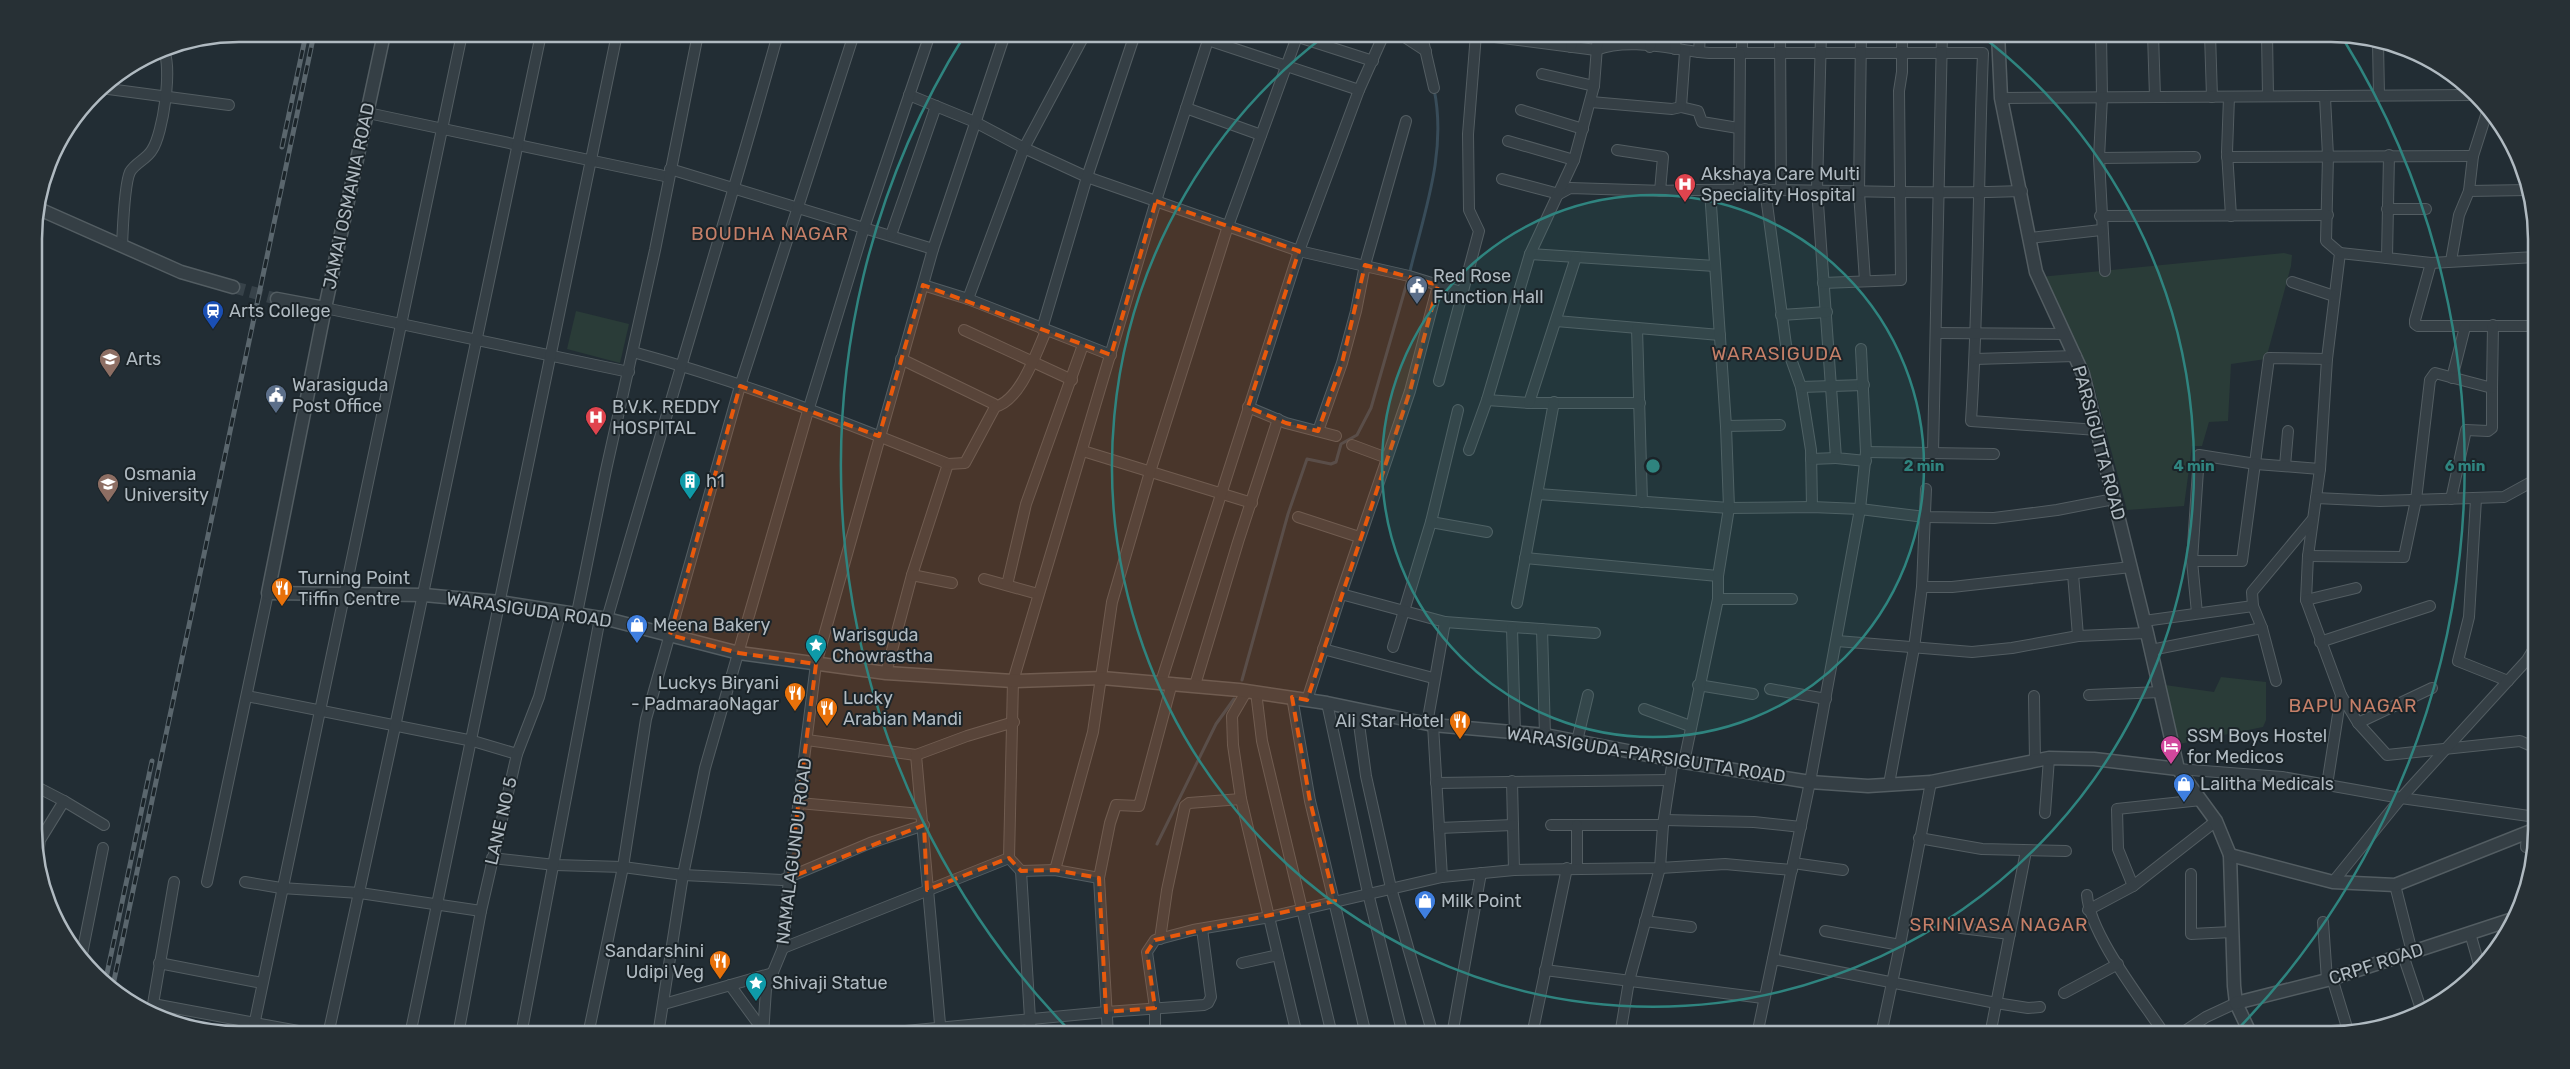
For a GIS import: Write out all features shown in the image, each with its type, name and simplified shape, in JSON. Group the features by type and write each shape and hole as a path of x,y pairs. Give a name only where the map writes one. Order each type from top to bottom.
{"street":[{"name":"JAMAI OSMANIA ROAD","path":"268,593 325,308 382,42"},
{"path":"254,1026 460,42"},
{"path":"330,1026 396,727 475,340 539,42"},
{"path":"412,1026 473,741 535,435 549,356 593,160 615,42"},
{"path":"578,613 606,470 629,372 696,42"},
{"path":"523,1026 604,618 735,187 776,42"},
{"path":"590,1026 623,867 646,719 740,386 851,42"},
{"path":"660,1026 683,875 704,768 808,411 864,228 927,42"},
{"name":"NAMALAGUNDU ROAD","path":"763,1026 766,989 783,948 789,878 816,664 933,249 1002,42"},
{"path":"968,299 1024,148 1081,42"},
{"path":"633,352 680,365 740,386 879,436 948,464 965,463 994,407 1009,401 1032,362 1044,330 1087,177 1132,42"},
{"path":"1030,1026 1021,871 1009,858 1014,722 1013,681 1156,201 1207,42"},
{"path":"1223,42 1359,90"},
{"path":"1055,870 1093,732 1112,602 1150,472 1228,226 1287,64 1293,42"},
{"path":"1316,42 1373,61"},
{"path":"1107,1026 1099,878 1116,805 1139,806 1167,682 1220,493 1299,251 1359,90 1381,42"},
{"path":"1412,42 1426,51"},
{"path":"1424,42 1434,88"},
{"path":"1438,381 1479,231 1469,210 1468,134 1475,42"},
{"path":"1557,42 1570,47 1596,50 1613,44 1699,52 1740,53 1941,55 1983,53 1976,333 1971,421 2097,430"},
{"path":"1570,47 1571,42"},
{"path":"1469,450 1487,400 1530,254 1574,160 1594,86 1597,42"},
{"path":"1650,42 1650,47"},
{"path":"1678,42 1680,50 1681,107"},
{"path":"1699,52 1700,42"},
{"path":"1739,189 1738,128 1741,42"},
{"path":"1780,42 1781,188"},
{"path":"1820,42 1818,53 1817,190 1836,458"},
{"path":"1861,42 1859,192 1865,281"},
{"path":"1823,283 1900,280 1899,91 1902,42"},
{"path":"1933,453 1942,42"},
{"name":"PARSIGUTTA ROAD","path":"1998,42 2001,98 2022,191 2036,272 2076,356 2097,430 2131,567 2178,769"},
{"path":"2101,42 2102,97 2099,158 2100,216 2104,272"},
{"path":"2154,42 2155,97"},
{"path":"2210,42 2212,97"},
{"path":"2266,42 2268,96"},
{"path":"2378,48 2379,95"},
{"path":"122,245 129,174 151,152 157,142 165,98 166,56"},
{"path":"1542,74 1594,86"},
{"path":"112,90 229,105"},
{"path":"909,95 975,122 1024,148 1087,177 1299,251 1365,266 1461,292"},
{"path":"2001,98 2464,95"},
{"path":"2229,97 2227,157 2231,216"},
{"path":"2325,97 2328,156 2326,241 2340,254 2431,263 2528,257"},
{"path":"1590,102 1672,109 1681,107 1698,111 1702,122 1738,128"},
{"path":"891,235 936,106"},
{"path":"1186,108 1261,135"},
{"path":"1521,110 1583,129"},
{"path":"368,114 735,187 933,249"},
{"path":"2451,261 2459,216 2469,191 2473,156 2485,117"},
{"path":"1318,431 1342,363 1356,311 1365,266 1406,121"},
{"path":"1508,140 1574,160"},
{"path":"1617,150 1663,157 1660,191"},
{"path":"2387,258 2389,156"},
{"path":"2227,157 2473,156"},
{"path":"2099,158 2196,157"},
{"path":"1502,179 1559,194 1570,188 1660,191 1781,188 1859,192 1938,193 2022,191"},
{"path":"1622,1026 1629,981 1660,868 1670,780 1693,721 1698,685 1718,599 1718,576 1729,508 1726,426 1715,266 1713,189"},
{"path":"1765,189 1786,345 1800,387 1811,459 1812,507"},
{"path":"2469,191 2521,190"},
{"path":"2387,209 2426,209"},
{"path":"44,211 181,272 233,286"},
{"path":"2100,216 2328,215"},
{"path":"2029,238 2101,230"},
{"path":"1530,254 1715,266"},
{"path":"2340,254 2328,359 2320,469 2308,556 2306,600 2320,642 2341,695 2358,723 2387,755 2520,741 2528,744"},
{"path":"1529,403 1576,258"},
{"path":"2431,263 2415,324 2418,326 2528,326"},
{"path":"2292,282 2334,296"},
{"path":"923,285 968,299 1083,346 1111,355"},
{"path":"1307,700 1412,381 1438,285"},
{"path":"277,299 629,372"},
{"path":"1781,315 1827,312"},
{"path":"1556,322 1720,335"},
{"path":"2451,499 2466,430 2488,431 2492,428 2493,325"},
{"path":"2452,378 2465,327"},
{"path":"1637,328 1642,502"},
{"path":"964,330 1072,380"},
{"path":"1936,333 2065,334"},
{"path":"1007,584 1026,504 1083,346"},
{"path":"1758,1026 1810,782 1860,509 1866,456 1861,348"},
{"path":"1975,359 2076,356"},
{"path":"2192,561 2242,561 2269,358 2328,359"},
{"path":"901,359 992,402 994,407"},
{"path":"2308,556 2402,558 2416,500 2430,380 2435,373 2492,388"},
{"path":"1800,387 1864,385"},
{"path":"1487,400 1529,403 1640,402"},
{"path":"1517,603 1554,402"},
{"path":"1248,407 1278,419 1336,436"},
{"path":"1393,647 1431,522 1458,410"},
{"path":"1195,685 1238,542 1278,419"},
{"path":"1726,426 1780,425"},
{"path":"2285,466 2288,432"},
{"path":"1352,445 1387,458"},
{"path":"1083,451 1252,503"},
{"path":"1811,459 1933,453 1994,454"},
{"path":"2197,613 2192,561 2199,455 2256,464 2320,469"},
{"path":"886,673 912,575 948,464"},
{"path":"2316,498 2380,501 2476,499 2504,497 2528,484"},
{"path":"1889,784 1914,648 1922,586 1926,489"},
{"path":"1538,494 1729,508 1812,507 1860,509 1925,517 1994,518 2057,510 2114,499"},
{"path":"2476,499 2469,617 2458,661 2508,680"},
{"path":"1298,517 1360,537"},
{"path":"2276,681 2262,628 2253,606 2252,592 2312,520"},
{"path":"1431,522 1487,532"},
{"path":"1525,558 1718,576"},
{"path":"1922,586 1952,588 2131,567"},
{"path":"2073,574 2078,636"},
{"path":"912,575 952,583"},
{"path":"984,578 1038,594"},
{"path":"2306,600 2356,588"},
{"path":"207,882 268,593"},
{"name":"WARASIGUDA ROAD","path":"268,593 343,596 424,595 500,602 604,618 739,653 816,664"},
{"path":"1341,594 1445,622 1595,633"},
{"path":"1718,599 1792,599"},
{"path":"2144,621 2253,606"},
{"path":"2320,642 2430,606"},
{"name":"LANE NO 5","path":"460,1026 492,858 517,754 538,697 561,611"},
{"path":"1442,877 1430,724 1434,678 1445,622"},
{"path":"1512,628 1515,733"},
{"path":"2151,650 2262,628"},
{"path":"1542,630 1545,735"},
{"path":"1837,641 1972,652 2078,636 2147,634"},
{"path":"1323,649 1387,668 1434,678"},
{"name":"WARASIGUDA-PARSIGUTTA ROAD","path":"816,664 886,673 1013,681 1102,678 1195,685 1292,697 1430,724 1545,735 1810,782 1868,786 1931,782 2049,758 2094,759 2178,769"},
{"path":"2333,882 2401,798 2508,680 2528,665"},
{"path":"1698,685 1753,694"},
{"path":"2358,723 2432,688"},
{"path":"1770,689 1826,699"},
{"path":"1251,692 1232,716 1233,745 1241,799 1295,1026"},
{"path":"1251,692 1330,1026"},
{"path":"2089,695 2161,692"},
{"path":"1577,741 1588,695"},
{"path":"2327,785 2341,695"},
{"path":"247,696 473,741 517,754"},
{"path":"2034,696 2035,761"},
{"path":"1292,697 1310,801 1364,1026"},
{"path":"1327,703 1368,893 1401,1026"},
{"path":"1357,709 1366,776 1392,888 1430,1026"},
{"path":"1644,710 1693,721"},
{"path":"807,740 916,755 967,736 1014,722"},
{"path":"916,755 921,814 924,825 927,890 941,1026"},
{"path":"2045,812 2049,758"},
{"path":"2178,769 2282,777 2401,798 2528,815"},
{"path":"2178,769 2216,821 2230,855 2236,1003 2247,1026"},
{"path":"1436,783 1670,780"},
{"path":"1512,781 1514,870"},
{"path":"1883,1026 1931,782"},
{"path":"42,790 104,825"},
{"path":"1160,939 1166,890 1185,806 1189,803 1241,799"},
{"path":"2133,886 2118,849 2117,809 2201,800"},
{"path":"42,833 64,801"},
{"path":"799,803 921,814"},
{"path":"2088,910 2133,886 2216,821"},
{"path":"1551,826 1664,822 1754,822 1801,827"},
{"path":"492,858 555,865 623,867 683,875 782,880 870,843 924,825"},
{"path":"1439,828 1513,825"},
{"path":"1534,1026 1545,970 1572,868 1576,825"},
{"path":"2230,855 2333,882 2395,885 2528,833"},
{"path":"1919,838 1982,849 2026,852 2066,851"},
{"path":"82,949 103,848"},
{"path":"1992,1026 2026,852"},
{"path":"783,948 1009,858"},
{"path":"1155,1026 1155,1008 1147,952 1155,940 1202,929 1270,917 1302,908 1442,877 1481,873 1514,870 1660,868 1725,864 1843,870"},
{"path":"1021,871 1055,870 1099,878"},
{"path":"1454,1026 1481,873"},
{"path":"2191,874 2191,934 2232,932"},
{"path":"152,1006 174,882"},
{"path":"245,882 281,888 360,892 481,911"},
{"path":"2395,885 2408,954 2420,1005"},
{"path":"2087,895 2088,910 2104,942 2159,1026"},
{"path":"1645,921 1691,927"},
{"path":"2323,922 2330,979 2346,1026"},
{"name":"CRPF ROAD","path":"2236,1003 2330,979 2504,922"},
{"path":"1961,928 2010,934"},
{"path":"978,1026 1030,1019 1204,1005 1210,1000 1202,929"},
{"path":"1825,931 1900,945"},
{"path":"2470,933 2478,960"},
{"path":"1242,963 1278,955"},
{"path":"1773,959 1996,1003 2028,1008 2040,1007"},
{"path":"160,963 262,983"},
{"path":"2064,993 2118,964"},
{"path":"1545,970 1763,998"},
{"path":"664,1004 773,973"},
{"path":"730,985 758,1026"},
{"path":"2192,1026 2206,1017 2236,1003"},
{"path":"160,1010 270,1026"}],"highlighted area":[{"path":"1156,201 1299,251 1248,407 1286,423 1318,431 1342,363 1365,265 1438,285 1410,391 1307,700 1292,697 1310,801 1335,901 1155,940 1147,952 1155,1008 1106,1012 1099,878 1055,870 1021,871 1009,858 927,890 924,825 789,878 816,664 739,653 670,635 740,386 879,436 923,285 1111,355"}],"green space":[{"path":"2284,253 2292,255 2291,266 2266,359 2231,364 2228,421 2209,422 2202,446 2192,446 2184,506 2127,510 2090,371 2040,277"},
{"path":"576,311 629,324 620,363 567,349"},
{"path":"2221,677 2266,682 2266,720 2263,727 2179,744 2165,685 2214,692"}],"waterway":[{"path":"1410,271 1428,203 1436,158 1438,135 1434,89"},
{"path":"1242,680 1288,514 1307,459 1331,464 1336,462 1341,444 1357,435 1371,408 1408,279"},
{"path":"1157,844 1216,724 1234,699"}],"tunnel":[{"path":"233,287 277,299"}],"railway":[{"path":"282,147 304,42"},
{"path":"114,981 312,42"},
{"path":"107,975 152,761"}],"place":[{"name":"Akshaya Care Multi Speciality Hospital","path":"1685,203"},
{"name":"Red Rose Function Hall","path":"1417,305"},
{"name":"Arts College","path":"213,330"},
{"name":"Arts","path":"110,378"},
{"name":"Warasiguda Post Office","path":"276,414"},
{"name":"B.V.K. REDDY HOSPITAL","path":"596,436"},
{"name":"h1","path":"690,500"},
{"name":"Osmania University","path":"108,503"},
{"name":"Turning Point Tiffin Centre","path":"282,607"},
{"name":"Meena Bakery","path":"637,644"},
{"name":"Warisguda Chowrastha","path":"816,664"},
{"name":"Luckys Biryani - PadmaraoNagar","path":"795,712"},
{"name":"Lucky Arabian Mandi","path":"827,727"},
{"name":"Ali Star Hotel","path":"1460,740"},
{"name":"SSM Boys Hostel for Medicos","path":"2171,765"},
{"name":"Lalitha Medicals","path":"2184,803"},
{"name":"Milk Point","path":"1425,920"},
{"name":"Sandarshini Udipi Veg","path":"720,980"},
{"name":"Shivaji Statue","path":"756,1002"}],"district":[{"name":"BOUDHA NAGAR","path":"770,233"},
{"name":"WARASIGUDA","path":"1777,353"},
{"name":"BAPU NAGAR","path":"2353,705"},
{"name":"SRINIVASA NAGAR","path":"1999,924"}]}
